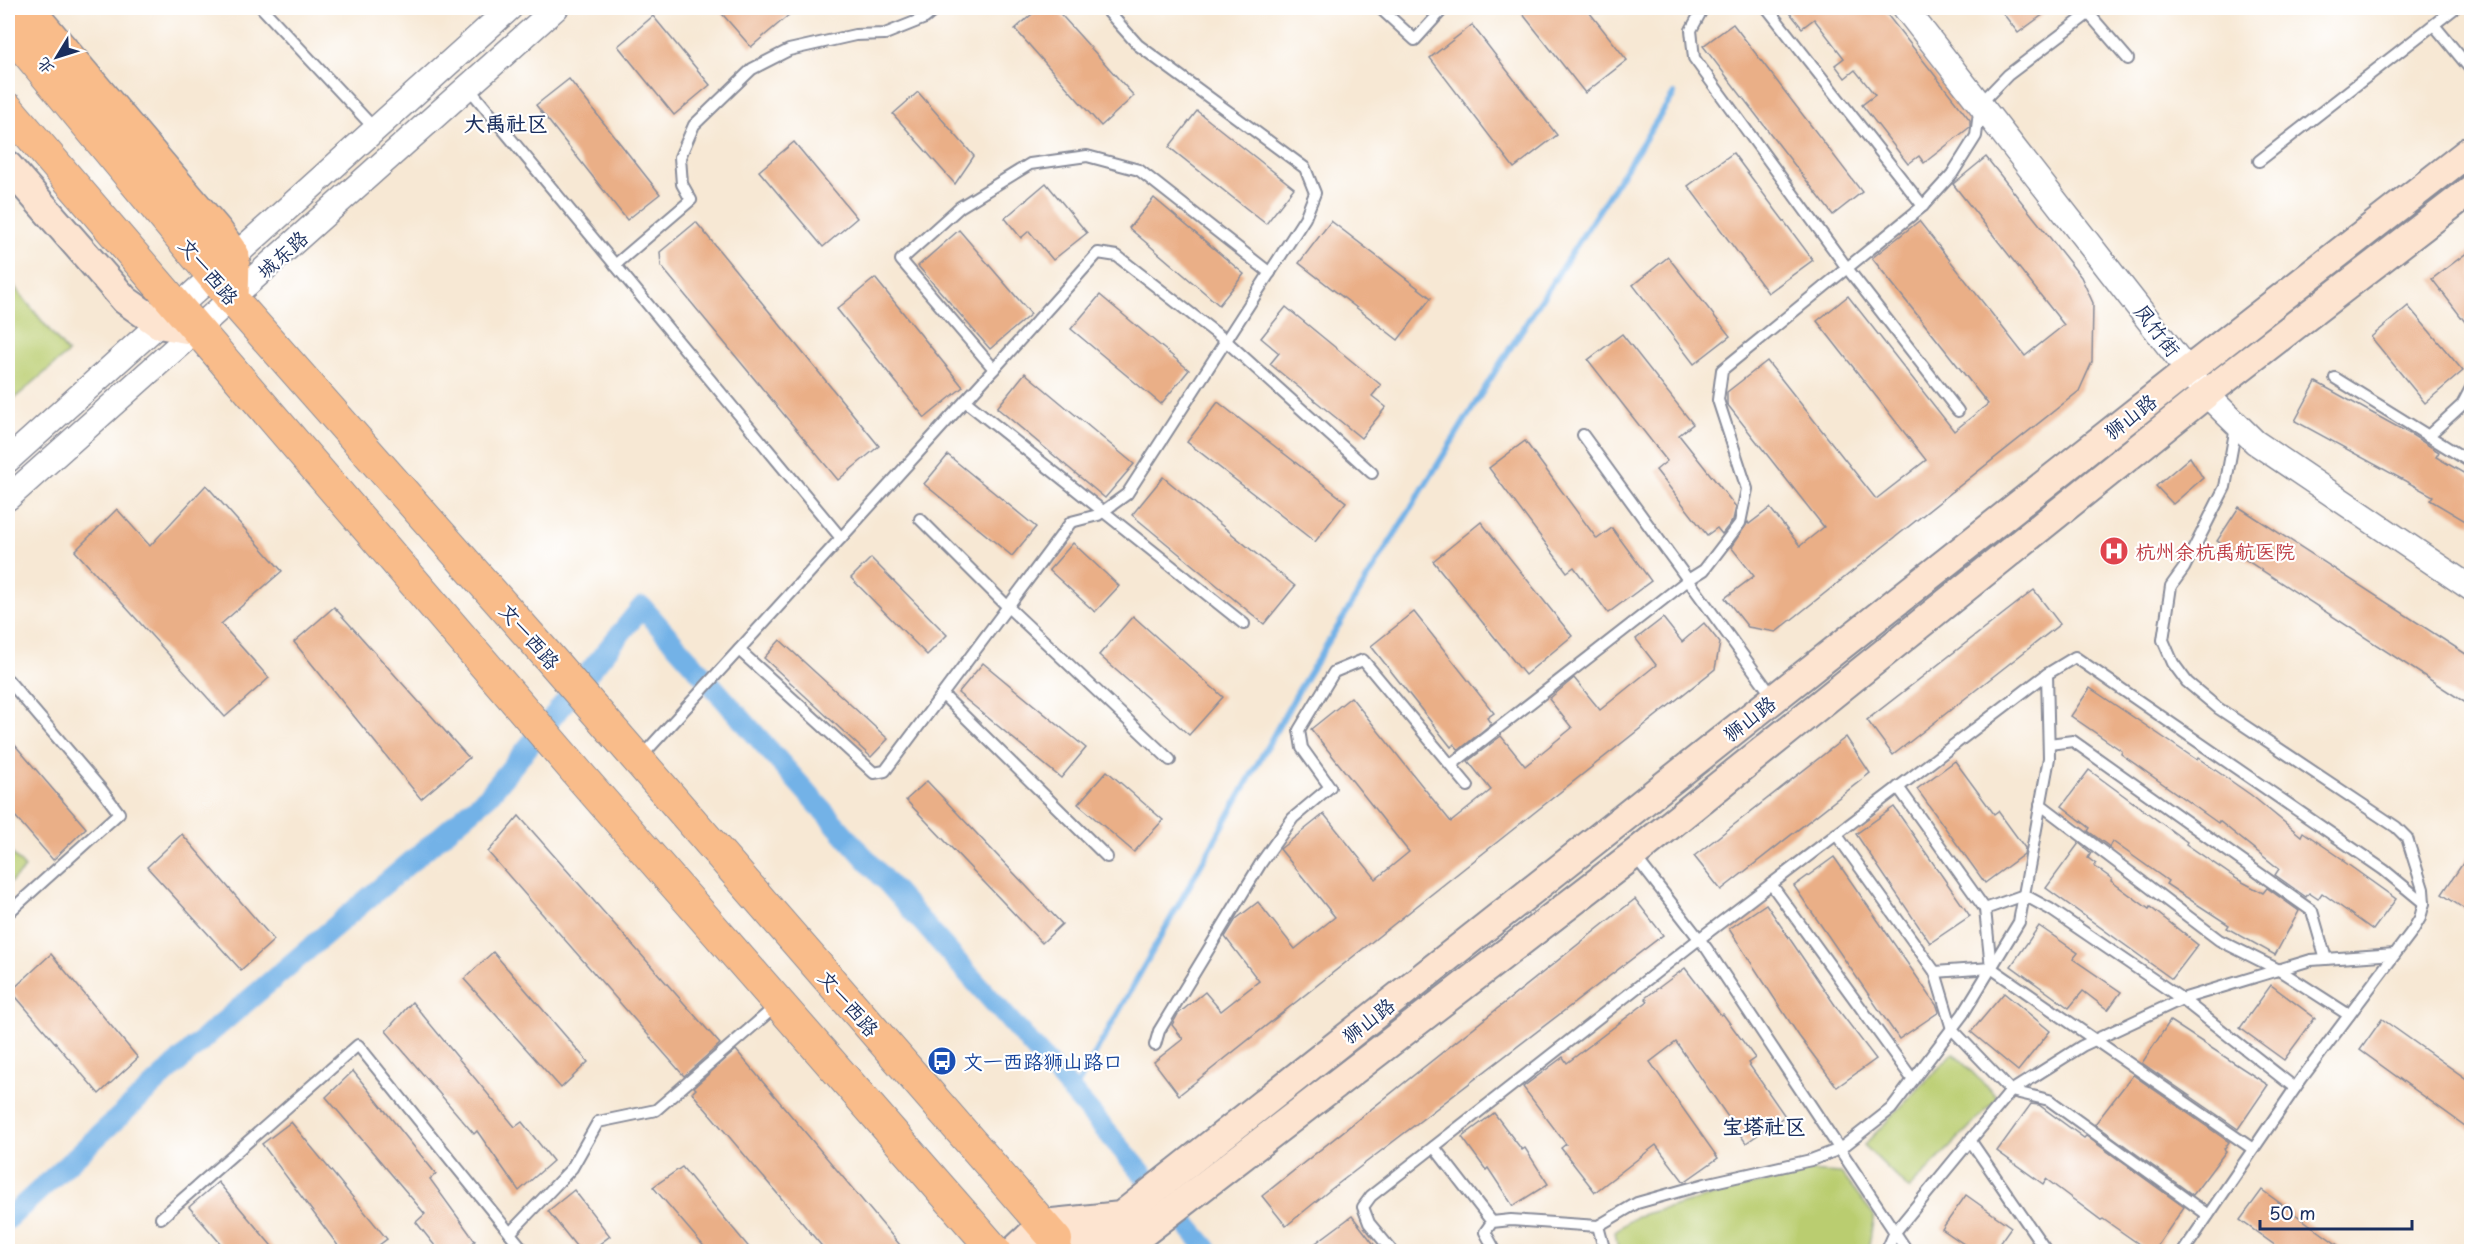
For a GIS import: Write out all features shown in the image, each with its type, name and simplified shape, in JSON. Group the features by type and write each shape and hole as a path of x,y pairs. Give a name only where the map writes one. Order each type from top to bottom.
{"highway":[{"path":"26,8 217,233 226,277"}],"main road":[{"name":"文一西路","path":"8,29 226,277 1047,1239"},
{"path":"8,109 178,320 512,696 996,1251"},
{"name":"狮山路","path":"1047,1239 1130,1226 1199,1172 1774,698 2472,149"},
{"path":"8,166 125,300 178,320"},
{"name":"狮山路","path":"1199,1172 1634,855 2206,394 2472,189"},
{"path":"1013,1251 1047,1239"}],"street":[{"name":"城东路","path":"8,460 178,320 226,277 374,128 510,8"},
{"name":"城东路","path":"226,277 468,87 556,8"},
{"name":"凤竹街","path":"1905,8 2206,394 2255,442 2472,589"},
{"name":"城东路","path":"8,498 178,320"}],"lane":[{"path":"262,8 374,128"},
{"path":"615,265 691,200 682,184 680,157 694,125 752,69 789,50 855,35 885,34 925,18 937,8"},
{"path":"739,650 874,772 885,771 1071,522 1098,515 1127,494 1305,218 1315,193 1305,168 1138,45 1105,8"},
{"path":"1380,8 1415,40 1444,8"},
{"path":"1703,8 1691,30 1694,58 1847,268 1958,411"},
{"path":"1767,8 1923,206"},
{"path":"2259,161 2455,8"},
{"path":"1451,765 1688,580 1704,570 1740,523 1747,489 1718,400 1722,370 1923,206 1952,174 1976,136 1980,104 2008,75 2090,10 2128,59"},
{"path":"2434,25 2472,71"},
{"path":"468,87 841,538"},
{"path":"994,369 901,260 960,207 1030,164 1088,156 1139,170 1270,273"},
{"path":"631,751 680,715 1098,253 1118,256 1226,341 1372,473"},
{"path":"2335,378 2472,463"},
{"path":"2428,436 2462,405 2472,386"},
{"path":"965,401 1244,624"},
{"path":"2183,1251 2295,1088 2420,918 2424,903 2421,881 2408,838 2397,827 2218,708 2187,682 2173,663 2163,640 2171,586 2184,568 2225,487 2236,423"},
{"path":"1583,435 1774,698"},
{"path":"920,519 1008,607 1170,760"},
{"path":"1393,1251 1369,1223 1363,1207 1371,1196 1836,834 2047,674 2075,657 2384,870 2424,903"},
{"path":"1155,1045 1160,1031 1261,862 1293,818 1330,787 1302,748 1299,730 1334,672 1363,660 1468,786"},
{"path":"1496,1251 1485,1232 1492,1222 1510,1220 1598,1226 1637,1203 1705,1184 1811,1160 1840,1149 1891,1109 1952,1029 2019,922 2049,758 2047,674"},
{"path":"8,680 102,789 119,813 8,913"},
{"path":"943,695 1107,857"},
{"path":"2049,744 2073,741 2312,911 2325,959"},
{"path":"1898,787 1985,909 1991,968"},
{"path":"2040,804 2219,940 2278,970 2349,1015"},
{"path":"1836,834 1935,972 1952,1029 2011,1091 2049,1100 2208,1215"},
{"path":"1634,855 1699,939 1908,1251"},
{"path":"1771,884 1913,1080"},
{"path":"1985,909 2024,895 2050,909 2182,999 2295,1088"},
{"path":"1886,1251 1895,1232 2011,1091 2096,1040 2182,999 2311,960 2395,954"},
{"path":"1935,972 1991,968 2253,1149"},
{"path":"510,1233 572,1168 598,1122 657,1110 779,1004"},
{"path":"162,1218 358,1045 525,1251"},
{"path":"1970,1140 2047,1251"},
{"path":"1434,1147 1492,1222"},
{"path":"1598,1226 1605,1251"}],"green space":[{"path":"8,279 68,353 8,404"},
{"path":"8,849 25,868 8,885"},
{"path":"1953,1053 1998,1098 1909,1189 1864,1145"},
{"path":"1806,1171 1841,1173 1874,1215 1868,1251 1619,1252 1618,1250 1615,1231 1637,1216"}],"building":[{"path":"717,8 797,8 751,47"},
{"path":"1039,8 1055,8 1134,96 1101,126 1015,29"},
{"path":"1518,8 1586,8 1627,60 1585,93"},
{"path":"1786,8 1882,8 1970,120 1970,127 1924,163 1919,156 1908,164 1862,105 1875,95 1855,70 1845,78 1835,65 1844,58 1814,19 1802,28"},
{"path":"1999,8 2052,8 2018,33"},
{"path":"653,16 710,85 674,115 618,46"},
{"path":"1733,24 1862,192 1833,215 1703,46"},
{"path":"1472,25 1557,135 1514,168 1430,58"},
{"path":"569,79 660,194 627,220 536,105"},
{"path":"918,92 974,156 955,184 893,114"},
{"path":"1197,111 1294,188 1266,224 1169,147"},
{"path":"794,142 857,218 823,247 759,171"},
{"path":"1733,153 1813,260 1768,293 1688,186"},
{"path":"1986,157 2081,277 2093,303 2092,362 2079,391 1776,632 1748,627 1725,598 1754,576 1731,547 1748,522 1749,524 1770,508 1800,546 1824,527 1727,404 1727,392 1767,361 1876,499 1926,460 1817,321 1848,296 1954,431 1988,404 1872,258 1919,221 2025,356 2064,325 1953,184"},
{"path":"1046,183 1087,233 1053,260 1029,231 1021,238 1005,218"},
{"path":"1154,198 1244,274 1219,305 1129,228"},
{"path":"1331,221 1431,298 1398,340 1299,263"},
{"path":"696,222 879,446 838,480 661,266 660,252"},
{"path":"959,230 1031,314 990,349 918,266"},
{"path":"2472,249 2472,331 2432,279"},
{"path":"1668,257 1730,336 1694,364 1633,285"},
{"path":"875,278 963,387 925,418 837,309"},
{"path":"1100,295 1189,370 1161,404 1071,329"},
{"path":"2408,306 2463,371 2425,403 2371,337"},
{"path":"1286,307 1381,385 1372,396 1386,407 1361,438 1270,364 1279,353 1261,338"},
{"path":"1622,334 1693,424 1679,435 1736,507 1733,520 1722,534 1717,528 1707,535 1656,470 1667,461 1588,360"},
{"path":"1025,373 1134,464 1105,498 997,408"},
{"path":"2316,382 2412,435 2439,452 2436,457 2472,478 2472,525 2430,500 2433,496 2295,421"},
{"path":"1218,402 1346,502 1315,542 1187,442"},
{"path":"1525,441 1597,539 1612,528 1651,581 1608,613 1574,567 1567,572 1489,468"},
{"path":"948,455 1036,527 1012,556 924,484"},
{"path":"2190,457 2203,478 2173,504 2156,486"},
{"path":"1163,477 1295,586 1264,624 1132,515"},
{"path":"206,485 282,571 221,624 269,678 225,717 75,551 117,509 150,546"},
{"path":"2239,507 2472,658 2472,707 2217,541"},
{"path":"1481,522 1572,636 1525,675 1433,561"},
{"path":"1073,543 1119,586 1095,612 1049,570"},
{"path":"871,558 947,635 927,655 851,578"},
{"path":"2034,590 2060,624 1893,755 1867,720"},
{"path":"334,607 469,758 421,799 294,642"},
{"path":"1414,612 1494,713 1487,718 1491,724 1459,750 1454,744 1451,747 1371,646"},
{"path":"1133,616 1223,697 1189,735 1099,655"},
{"path":"1663,618 1682,642 1704,623 1720,643 1715,669 1179,1095 1154,1062 1183,1039 1172,1025 1178,1014 1205,992 1221,1011 1259,981 1225,937 1236,919 1258,902 1295,949 1335,917 1280,849 1324,814 1376,879 1409,852 1311,729 1351,697 1451,822 1491,790 1468,761 1501,736 1525,766 1572,728 1549,699 1574,678 1600,710 1656,665 1636,639"},
{"path":"780,640 888,739 871,757 764,658"},
{"path":"983,663 1086,748 1061,778 958,693"},
{"path":"2090,688 2197,760 2198,758 2251,795 2301,836 2303,832 2396,899 2373,930 2322,893 2318,899 2309,893 2306,897 2275,875 2279,869 2219,821 2218,823 2071,716"},
{"path":"8,737 86,828 53,860 8,808"},
{"path":"1846,737 1870,773 1721,890 1694,856"},
{"path":"1955,761 1994,814 1998,811 2025,848 2024,854 1985,883 1917,789"},
{"path":"2089,770 2187,842 2186,844 2237,879 2263,893 2267,888 2299,911 2275,955 2227,928 2229,925 2166,884 2168,881 2112,841 2109,847 2088,831 2090,828 2062,806"},
{"path":"1107,771 1163,820 1134,852 1078,804"},
{"path":"927,781 1062,924 1042,943 906,800"},
{"path":"1894,807 1970,916 1930,943 1856,834"},
{"path":"519,816 720,1044 684,1076 488,852"},
{"path":"182,834 274,940 241,970 147,867"},
{"path":"2079,843 2091,853 2088,858 2096,864 2094,866 2112,879 2111,881 2149,909 2150,907 2198,945 2172,979 2046,888"},
{"path":"2472,850 2472,914 2442,894"},
{"path":"1834,857 1937,1006 1939,1012 1899,1039 1794,886"},
{"path":"1635,899 1663,935 1286,1226 1262,1196"},
{"path":"1766,904 1837,1008 1876,1059 1837,1087 1799,1036 1729,929"},
{"path":"2039,926 2078,953 2073,959 2121,992 2108,1010 2083,991 2069,1008 2011,966"},
{"path":"493,952 588,1062 561,1088 464,979"},
{"path":"51,954 138,1058 99,1094 11,991"},
{"path":"1685,968 1755,1058 1748,1063 1785,1116 1746,1143 1676,1042 1650,1062 1718,1158 1684,1182 1656,1145 1595,1192 1561,1148 1566,1144 1523,1087 1563,1057 1567,1063 1648,1001 1645,998"},
{"path":"2271,985 2315,1018 2284,1060 2240,1028"},
{"path":"2004,993 2050,1031 2018,1071 1971,1032"},
{"path":"412,1002 515,1127 522,1122 553,1161 519,1191 477,1131 474,1134 386,1031"},
{"path":"2382,1019 2472,1083 2472,1131 2360,1050"},
{"path":"2170,1021 2268,1085 2238,1129 2142,1063"},
{"path":"736,1050 905,1251 826,1251 692,1093 696,1089 694,1087"},
{"path":"353,1071 436,1174 430,1179 475,1241 464,1251 439,1251 416,1222 425,1214 326,1097"},
{"path":"2133,1075 2229,1142 2224,1149 2226,1151 2193,1195 2095,1124"},
{"path":"2031,1104 2039,1105 2084,1138 2086,1136 2184,1207 2154,1251 2149,1251 2103,1219 2101,1220 2046,1179 2043,1184 1997,1151"},
{"path":"1494,1113 1522,1150 1525,1148 1548,1184 1513,1206 1488,1168 1486,1170 1462,1137"},
{"path":"291,1122 387,1239 371,1251 342,1251 262,1144"},
{"path":"682,1167 752,1251 708,1251 653,1187"},
{"path":"218,1182 276,1251 227,1251 189,1207"},
{"path":"574,1190 610,1236 590,1251 580,1251 548,1211"},
{"path":"2262,1190 2346,1251 2283,1251 2240,1220"},
{"path":"1966,1195 2011,1227 1994,1251 1974,1251 1942,1229"},
{"path":"1352,1216 1379,1251 1305,1251"}],"waterway":[{"path":"1073,1093 1300,688 1496,370 1674,94"},
{"path":"8,1219 210,1033 489,795 642,607 1051,1067 1210,1252"}],"place":[{"name":"杭州余杭禹航医院","path":"2114,551"},
{"name":"文一西路狮山路口","path":"942,1061"}],"district":[{"name":"大禹社区","path":"506,122"},
{"name":"宝塔社区","path":"1764,1125"}]}
